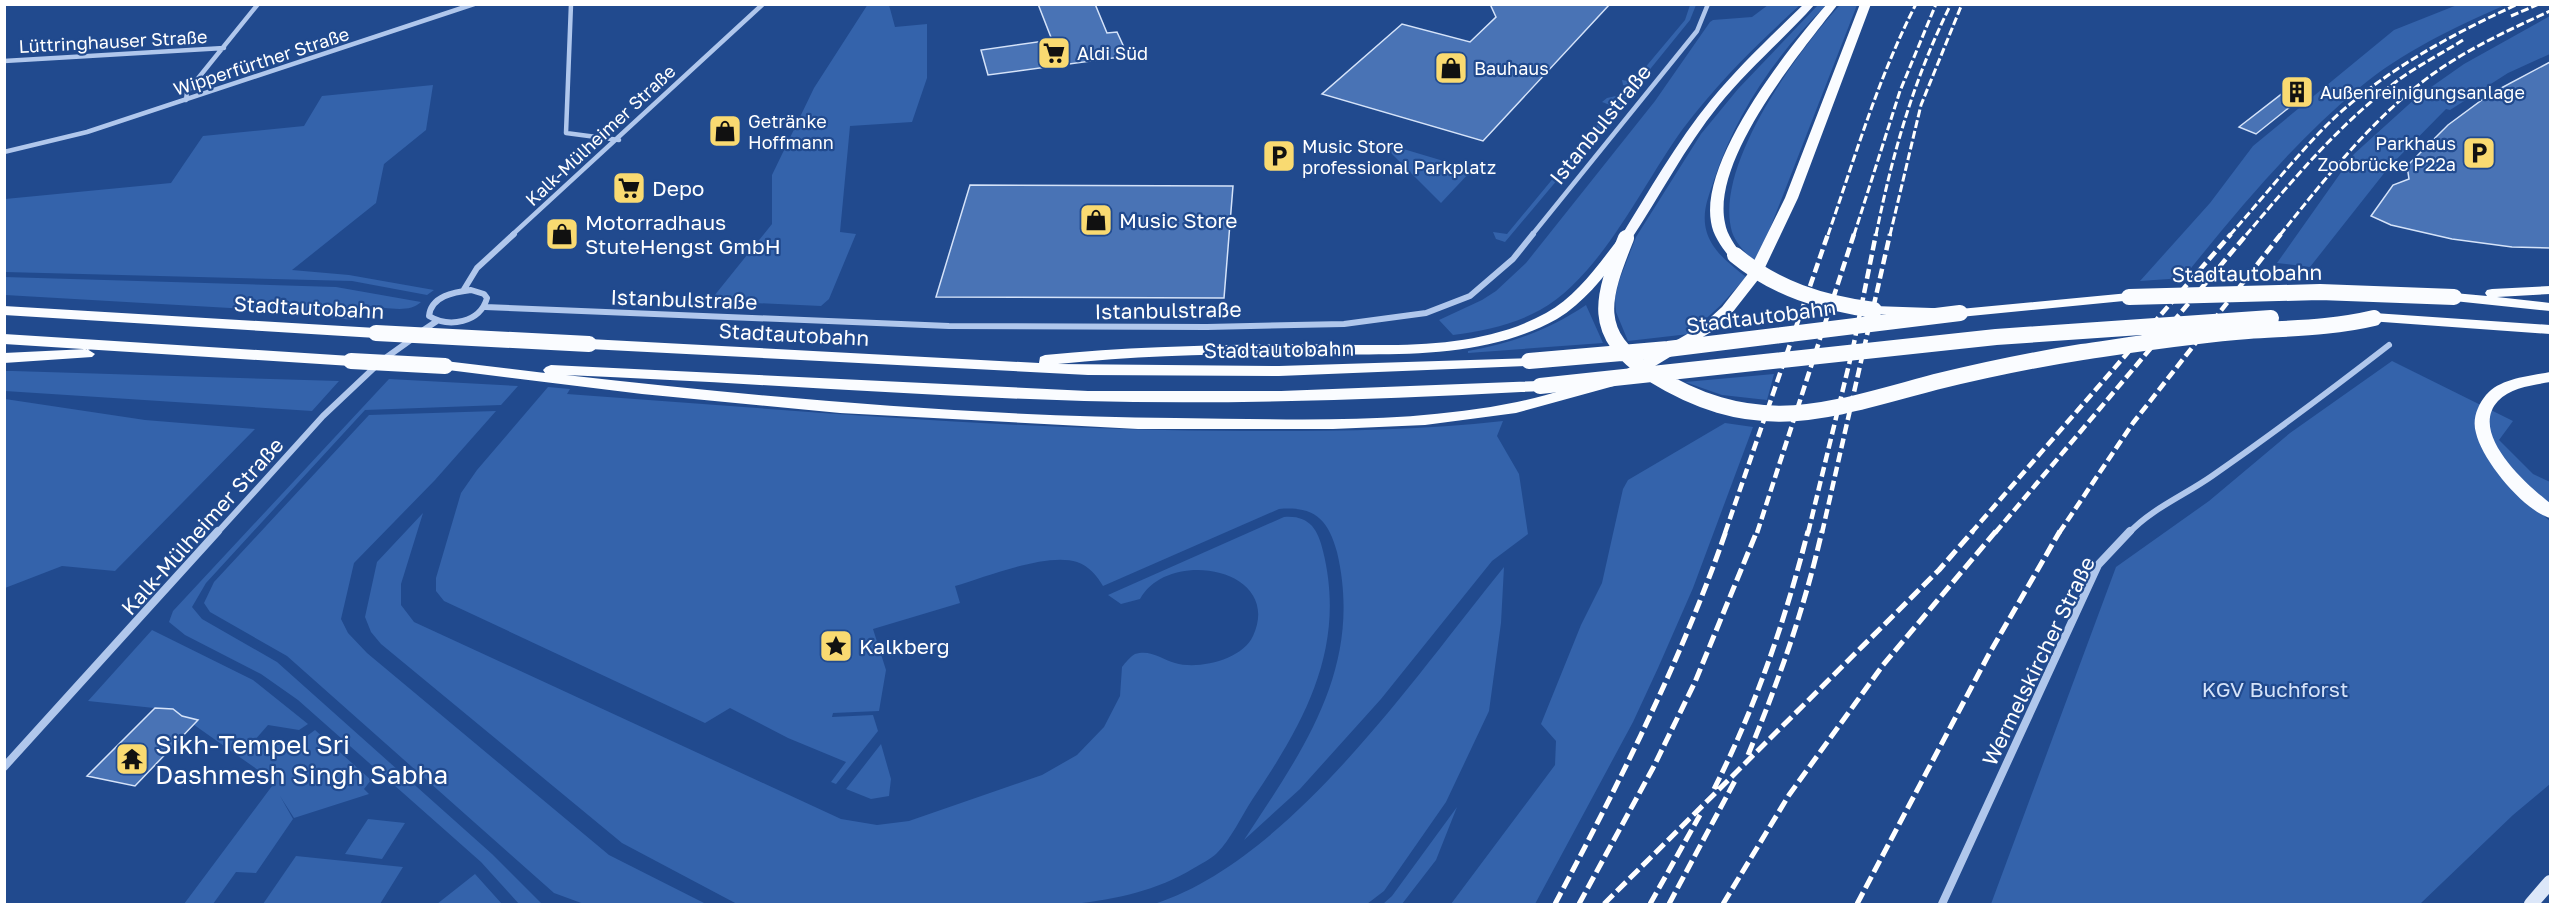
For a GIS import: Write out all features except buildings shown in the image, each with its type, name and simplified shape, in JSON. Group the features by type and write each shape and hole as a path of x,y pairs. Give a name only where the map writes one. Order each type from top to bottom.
{"highway":[{"path":"1833,4 1788,58 1751,115 1733,153 1719,202 1717,219 1723,237 1735,255 1751,270 1774,284 1826,302 1852,308 1960,313"},
{"path":"445,366 628,389 1016,419 1174,424 1439,420 1494,413 1549,402 1630,374 1674,352 1717,320 1742,295 1768,254 1778,233 1866,4"},
{"path":"991,366 1091,355 1410,346 1461,343 1496,336 1525,328 1564,307 1591,283 1626,238"},
{"path":"1626,238 1603,296 1603,316 1610,333 1631,358 1658,378 1685,392 1745,410 1783,414 1820,412 1945,379 2057,356 2238,332 2323,328 2374,318"},
{"path":"2454,297 2550,290"},
{"name":"Stadtautobahn","path":"4,310 376,333 991,366 1279,371 1528,361 1668,348 1960,313 2129,297 2248,292 2366,292 2454,297 2550,307"},
{"path":"4,339 351,361 601,371 1023,394 1260,398 1540,386 2150,323 2285,318 2374,318 2550,330"},
{"path":"4,358 147,349"},
{"path":"2550,377 2514,383 2500,390 2489,400 2484,410 2481,426 2493,455 2507,475 2550,512"}],"main road":[{"path":"1626,238 1677,154 1706,115 1729,87 1810,4"},
{"path":"2531,904 2550,882"}],"street":[{"path":"186,100 187,92 258,4"},
{"name":"Wipperfürther Straße","path":"4,152 56,141 474,4"},
{"path":"571,4 566,133 619,140"},
{"name":"Kalk-Mülheimer Straße","path":"464,291 477,268 619,140 763,4"},
{"name":"Istanbulstraße","path":"485,307 827,322 1069,328 1344,324 1420,315 1470,296 1486,285 1513,259 1697,31 1708,4"},
{"name":"Lüttringhauser Straße","path":"4,61 224,48"},
{"path":"464,291 484,294 487,298 485,307 468,319 448,323 437,321 429,316 431,306 444,297 464,291"},
{"name":"Kalk-Mülheimer Straße","path":"4,767 361,378 437,321"},
{"name":"Wermelskircher Straße","path":"1942,904 2098,565 2138,523 2195,488 2296,417 2389,345"}],"green space":[{"path":"868,4 889,5 895,27 927,24 927,78 912,122 850,126 840,232 856,234 829,299 821,306 710,301 772,224 772,175 814,88"},
{"path":"1690,5 1696,5 1690,20 1634,89 1623,85 1622,80 1633,82 1685,20"},
{"path":"1768,5 1800,5 1738,64 1695,113 1618,229 1582,276 1562,295 1530,315 1498,327 1453,335 1439,320 1496,291 1526,263 1655,101 1710,22 1752,17"},
{"path":"1818,5 1826,5 1790,44 1746,108 1723,155 1708,200 1705,226 1710,240 1723,258 1746,277 1721,305 1689,334 1628,341 1616,312 1615,298 1636,237 1701,134 1738,89"},
{"path":"1840,5 1857,5 1769,231 1754,261 1732,232 1729,205 1735,175 1747,143 1782,80"},
{"path":"2457,5 2505,5 2448,31 2411,52 2359,88 2311,131 2245,203 2183,278 2140,281 2210,203 2253,146 2394,30"},
{"path":"2550,16 2550,54 2508,73 2450,110 2446,109 2389,167 2310,267 2277,263 2354,154 2417,97 2464,64"},
{"path":"433,85 426,130 384,164 376,203 292,270 349,275 434,290 427,295 352,281 5,272 5,199 171,183 203,136 304,126 322,96"},
{"path":"1616,96 1626,98 1505,242 1496,239 1493,232 1507,234 1613,106 1602,102"},
{"path":"1380,142 1467,168 1471,171 1441,203"},
{"path":"4,277 336,287 421,302 416,306 403,309 369,306 353,320 264,310 5,295"},
{"path":"1586,305 1603,343 1468,353 1468,351 1530,334 1558,322"},
{"name":"KGV Buchforst","path":"2392,361 2513,421 2499,440 2533,474 2550,482 2550,516 2545,517 2550,521 2550,784 2513,815 2420,904 1991,904 2116,567 2209,501 2290,433"},
{"path":"4,371 339,381 312,411 5,391"},
{"path":"1774,374 1767,400 1722,395 1685,382"},
{"path":"389,379 518,386 501,405 365,410 206,583 192,607 202,619 277,662 492,854 542,904 519,904 481,862 298,700 261,674 185,635 169,622 173,611"},
{"path":"548,387 570,389 567,394 990,424 1244,431 1406,429 1503,421 1497,436 1519,474 1528,534 1492,561 1381,699 1300,789 1244,840 1287,773 1323,705 1335,670 1342,633 1343,594 1337,552 1324,523 1318,517 1302,510 1279,509 1103,586 1092,572 1077,562 1050,560 1016,567 955,586 960,603 873,629 886,670 879,711 833,713 832,717 873,715 878,731 836,784 831,782 846,762 788,738 730,708 705,723 444,601 436,591 436,578 461,493 477,470"},
{"path":"5,399 145,420 255,429 115,571 62,566 5,588"},
{"path":"496,411 435,480 354,563 341,619 348,633 367,653 609,855 706,904 584,904 554,893 287,656 210,612 204,603 214,582 369,415"},
{"path":"1725,423 1753,427 1693,588 1633,722 1535,904 1451,904 1555,765 1556,741 1541,724 1581,625 1602,583 1623,489 1628,480"},
{"path":"423,513 401,584 401,605 414,622 841,819 877,825 909,821 1042,775 1077,755 1104,727 1120,696 1122,667 1135,654 1146,653 1175,663 1195,665 1218,661 1239,651 1253,636 1258,613 1252,594 1238,581 1219,572 1196,570 1174,573 1154,583 1140,599 1121,604 1108,595 1284,517 1300,518 1306,521 1315,530 1321,543 1329,586 1329,620 1325,652 1304,713 1231,835 1215,855 1165,883 1106,900 1074,904 737,904 622,843 381,644 371,632 365,617 377,562"},
{"path":"1504,567 1501,623 1489,711 1446,802 1384,891 1367,904 1154,904 1205,881 1254,848 1301,807 1347,760 1390,710"},
{"path":"152,630 253,680 308,724 299,730 268,725 254,741 292,747 315,730 371,780 364,789 369,794 294,818 280,796 293,819 256,873 236,872 213,904 184,904 275,782 173,710 88,701"},
{"path":"881,744 891,779 889,796 871,799 846,789"},
{"path":"1457,807 1436,860 1402,904 1383,904 1392,896"},
{"path":"368,819 405,823 382,859 345,854"},
{"path":"296,856 403,867 380,904 263,904"},
{"path":"475,874 502,904 437,904"}],"railway":[{"path":"1828,235 1890,60 1916,4"},
{"path":"1854,235 1900,91 1936,4"},
{"path":"1876,235 1897,146 1915,89 1951,4"},
{"path":"1890,235 1921,105 1962,4"},
{"path":"2230,235 2320,132 2364,93 2413,59 2518,4"},
{"path":"2511,16 2539,4"},
{"path":"2280,235 2368,131 2408,93 2430,76 2488,40 2550,11"},
{"path":"2246,235 2317,154 2355,116 2405,76 2463,40"},
{"path":"1725,533 1828,234"},
{"path":"1757,533 1854,234"},
{"path":"1808,533 1853,348 1876,234"},
{"path":"1822,533 1890,234"},
{"path":"1971,533 2231,234"},
{"path":"1995,533 2247,234"},
{"path":"2059,533 2133,423 2281,234"},
{"path":"1555,904 1648,721 1689,627 1726,531"},
{"path":"1579,904 1653,768 1695,682 1757,531"},
{"path":"1714,789 1743,726 1768,663 1790,598 1808,531"},
{"path":"1748,755 1790,644 1822,531"},
{"path":"1604,904 1939,570 1973,531"},
{"path":"1723,904 1789,795 1883,665 1996,531"},
{"path":"1857,904 1989,654 2060,531"},
{"path":"1669,904 1737,777"},
{"path":"1650,904 1700,815"}],"place":[{"name":"Aldi Süd","path":"1054,53"},
{"name":"Bauhaus","path":"1451,68"},
{"name":"Außenreinigungsanlage","path":"2297,92"},
{"name":"Getränke Hoffmann","path":"725,131"},
{"name":"Parkhaus Zoobrücke P22a","path":"2479,153"},
{"name":"Music Store professional Parkplatz","path":"1279,156"},
{"name":"Depo","path":"629,188"},
{"name":"Music Store","path":"1096,220"},
{"name":"Motorradhaus StuteHengst GmbH","path":"562,234"},
{"name":"Kalkberg","path":"836,646"},
{"name":"Sikh-Tempel Sri Dashmesh Singh Sabha","path":"132,759"}]}
